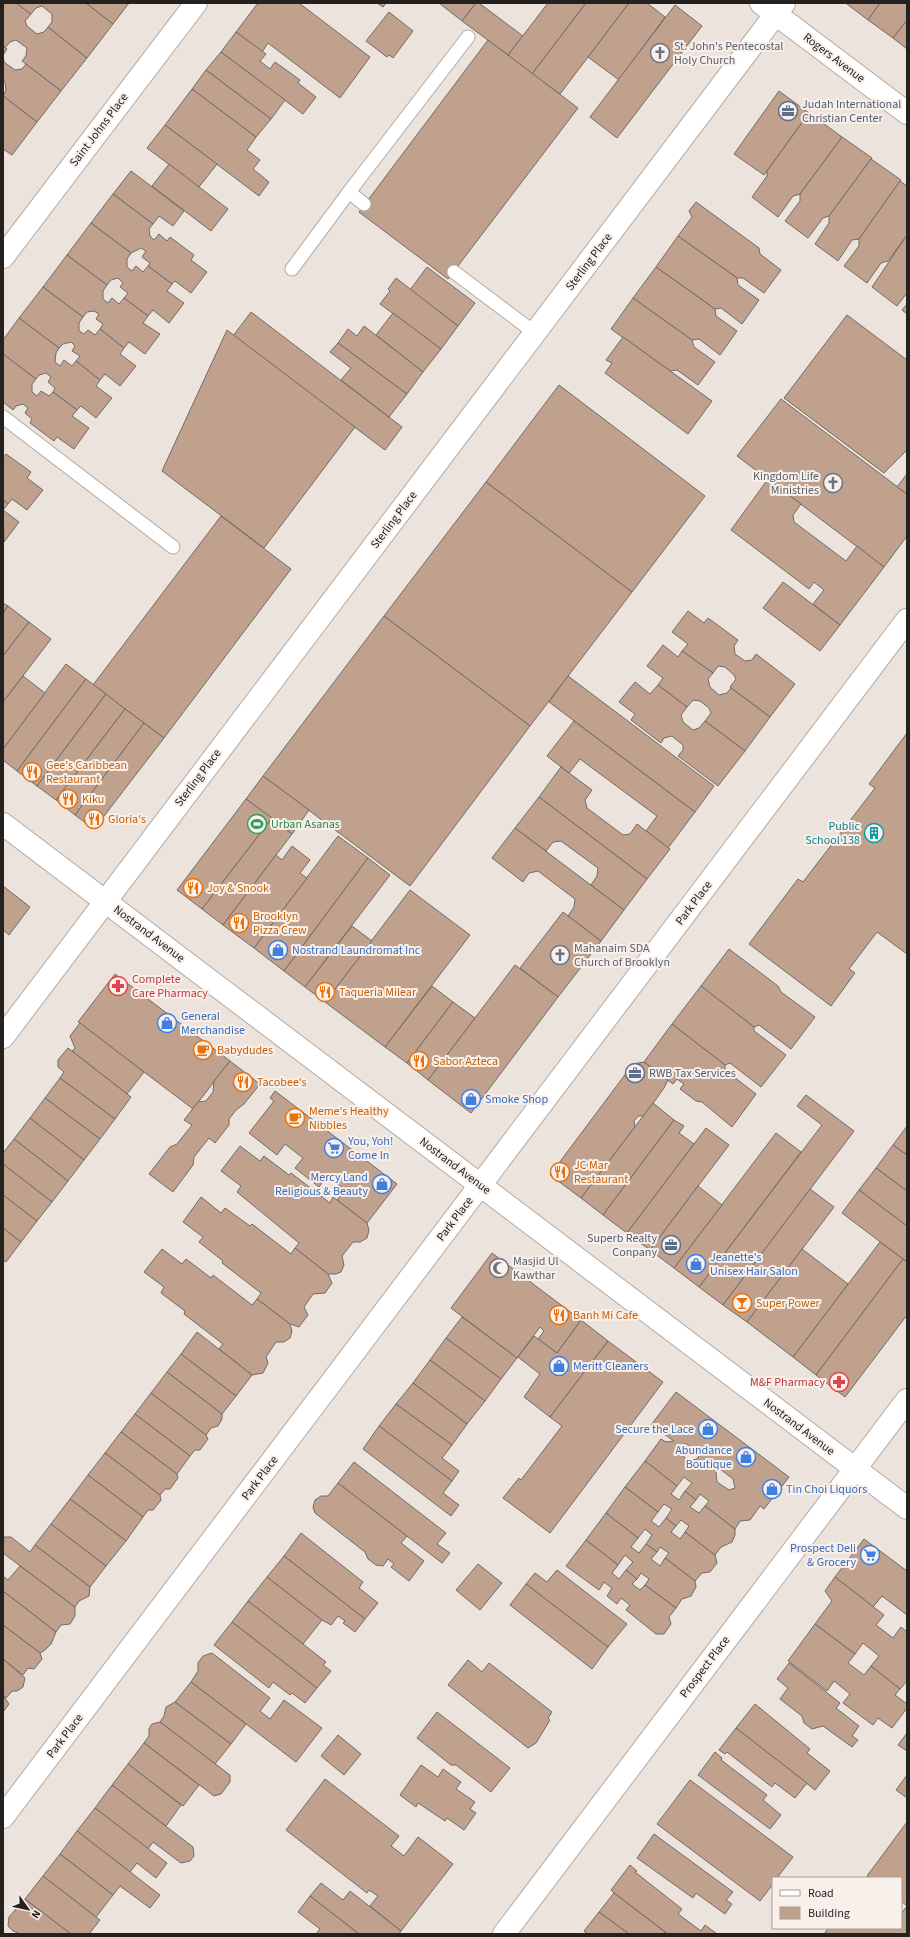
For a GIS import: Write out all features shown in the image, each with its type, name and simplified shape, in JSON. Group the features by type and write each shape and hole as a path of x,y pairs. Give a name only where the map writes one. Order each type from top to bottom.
{"street":[{"name":"Saint Johns Place","path":"3,257 196,3"},
{"name":"Rogers Avenue","path":"774,7 907,113"},
{"name":"Sterling Place","path":"3,1037 536,332 774,7"},
{"name":"Park Place","path":"3,1817 480,1185 906,626"},
{"name":"Nostrand Avenue","path":"3,824 907,1508"},
{"name":"Prospect Place","path":"504,1934 907,1400"}],"lane":[{"path":"292,269 468,37"},
{"path":"349,192 364,204"},
{"path":"454,272 536,332"},
{"path":"3,417 173,547"}],"building":[{"path":"3,3 16,3 31,14 25,21 27,26 37,34 44,32 48,27 87,58 61,91 22,61 26,56 27,48 16,40 10,42 5,48 3,46"},
{"path":"16,3 86,3 113,24 87,58 48,27 52,22 52,14 42,6 36,8 31,14"},
{"path":"86,3 129,3 113,24"},
{"path":"258,3 299,3 370,57 340,98 268,43 262,52 236,32"},
{"path":"377,3 386,3 383,7"},
{"path":"439,3 476,3 462,21"},
{"path":"476,3 479,3 523,36 508,55 462,21"},
{"path":"548,3 586,3 532,74 508,55"},
{"path":"586,3 629,3 560,94 532,74"},
{"path":"629,3 647,3 665,17 619,80 588,57"},
{"path":"880,3 868,20 847,4"},
{"path":"880,3 907,3 907,20 893,38 868,20"},
{"name":"St. John's Pentecostal Holy Church","path":"675,5 702,26 617,138 590,117"},
{"path":"389,12 413,31 393,58 389,55 387,57 366,41"},
{"path":"907,20 907,49 893,38"},
{"path":"236,32 266,54 260,61 270,69 275,62 300,80 298,83 316,97 303,114 221,52"},
{"path":"488,40 578,108 448,279 359,212"},
{"path":"3,46 7,49 3,55"},
{"path":"221,52 285,100 271,119 206,70"},
{"path":"3,55 4,62 15,70 22,69 26,64 61,91 37,122 3,96 6,90 5,82 3,81"},
{"path":"206,70 271,119 256,137 192,89"},
{"path":"192,89 256,137 247,150 260,160 253,169 269,182 259,196 165,125"},
{"path":"779,91 809,113 764,175 734,154"},
{"path":"3,96 37,122 12,155 3,149"},
{"path":"809,113 842,137 800,194 793,196 778,217 752,197 767,176 767,171"},
{"path":"165,125 217,164 199,187 147,148"},
{"path":"842,137 872,158 829,216 823,218 808,238 785,221 800,201 800,194"},
{"path":"871,159 901,180 859,239 852,240 838,261 815,244 829,223 829,216"},
{"path":"169,164 228,209 211,231 152,186"},
{"path":"131,171 184,211 173,226 159,216 153,224 113,194"},
{"path":"900,181 907,186 907,235 888,261 881,263 867,283 844,266 859,246 859,239"},
{"path":"113,194 153,224 149,229 150,236 154,240 159,234 167,241 170,237 194,255 191,260 207,272 191,293 175,281 172,284 148,266 150,263 142,257 146,251 141,248 131,253 91,223"},
{"path":"696,202 759,248 760,254 781,270 764,293 743,278 737,278 678,236 692,217 689,211"},
{"path":"91,223 131,253 127,259 127,267 132,271 136,266 143,272 148,266 172,284 167,291 184,303 169,323 153,310 148,316 124,298 128,293 120,287 123,283 118,278 111,280 107,285 67,255"},
{"path":"907,235 907,293 897,306 872,287"},
{"path":"678,236 737,278 738,285 759,300 742,324 721,308 715,309 656,267"},
{"path":"67,255 107,285 103,291 103,299 108,303 112,298 119,304 124,298 148,316 143,323 160,334 145,354 129,342 124,348 100,329 103,324 96,319 99,314 94,311 87,312 83,317 43,287"},
{"path":"427,267 475,303 458,326 410,290"},
{"path":"656,267 715,309 716,316 737,331 720,355 699,339 692,340 633,298"},
{"path":"396,278 458,326 441,349 380,304 390,291 388,289"},
{"path":"43,287 83,317 79,323 79,331 84,334 88,330 95,335 100,329 124,348 120,354 136,366 120,386 105,374 100,380 76,361 80,356 72,351 75,346 71,342 63,344 59,348 19,318"},
{"path":"633,298 692,340 694,347 715,362 698,385 677,370 670,371 611,329"},
{"path":"907,304 907,314 902,310"},
{"path":"251,312 402,427 385,450 233,336"},
{"path":"393,313 441,349 423,372 376,335"},
{"path":"847,315 907,360 907,450 884,473 784,398"},
{"path":"19,318 59,348 56,353 55,362 60,366 64,360 72,366 76,361 100,380 96,386 112,398 96,418 81,406 77,410 53,392 55,388 48,382 51,377 46,373 39,375 36,379 3,354 3,340"},
{"path":"364,326 423,372 407,394 338,343 348,329 357,336"},
{"path":"227,330 355,427 264,548 162,471"},
{"path":"623,337 712,401 688,434 605,373 612,363 606,360"},
{"path":"338,343 407,394 389,417 341,380 351,368 330,352"},
{"path":"3,354 36,379 32,384 32,392 37,396 41,391 49,396 53,392 77,410 72,416 89,428 74,449 57,437 54,441 30,423 32,419 25,413 28,408 23,404 16,406 13,410 3,402"},
{"path":"559,385 705,496 632,592 486,482"},
{"name":"Kingdom Life Ministries","path":"781,399 907,494 907,536 884,567 737,456"},
{"path":"6,454 31,472 27,478 43,490 27,510 12,499 8,504 3,500 3,458"},
{"path":"907,474 907,494 897,487"},
{"path":"768,479 801,504 793,515 794,522 846,561 857,546 884,567 840,625 813,604 824,590 814,582 809,589 731,530"},
{"path":"486,482 632,592 530,726 384,616"},
{"path":"3,500 8,504 3,510"},
{"path":"3,510 19,522 4,542"},
{"path":"221,516 291,569 164,738 93,685"},
{"path":"783,582 840,625 820,651 763,608"},
{"path":"3,603 8,606 3,613"},
{"path":"8,606 29,622 3,656 3,613"},
{"path":"688,611 704,623 708,618 738,640 734,646 735,654 745,661 752,660 756,654 795,684 770,717 730,687 736,679 734,675 725,667 718,666 713,673 682,651 688,644 672,632"},
{"path":"384,616 530,726 410,886 263,776"},
{"path":"29,622 51,639 3,702 3,656"},
{"path":"663,645 678,657 682,651 713,673 708,679 710,687 719,695 727,693 731,688 770,717 745,751 705,721 711,713 709,708 700,701 693,700 687,707 658,685 663,678 647,666"},
{"path":"66,664 86,679 17,771 3,760 3,749"},
{"path":"23,676 45,693 3,749 3,702"},
{"path":"568,676 714,786 695,812 549,702"},
{"path":"86,679 106,694 37,786 17,771"},
{"path":"635,682 650,694 658,685 687,707 681,715 683,722 693,730 699,728 705,721 745,751 718,786 678,756 683,750 683,745 672,736 664,738 661,743 631,720 635,714 619,702"},
{"path":"106,694 125,709 56,800 37,786"},
{"path":"125,709 144,723 75,815 56,800"},
{"path":"574,721 695,812 668,848 646,831 657,816 580,759 569,773 547,756"},
{"path":"144,723 164,738 94,829 75,815"},
{"name":"Public School 138","path":"907,733 907,954 877,932 849,969 855,973 831,1006 749,944 798,879 803,882 875,788 869,784"},
{"path":"561,767 592,790 585,800 587,808 623,835 630,834 637,824 670,849 647,879 539,797"},
{"path":"263,776 309,810 292,834 246,799"},
{"path":"539,797 647,879 624,910 591,885 597,876 598,868 561,841 553,842 546,851 515,828"},
{"path":"246,799 272,818 202,909 177,890"},
{"path":"272,818 292,834 223,925 202,909"},
{"path":"515,828 624,910 601,941 568,916 574,907 575,899 538,871 529,873 523,882 492,858"},
{"path":"338,836 368,858 284,971 254,948"},
{"path":"292,846 310,860 300,873 307,878 254,948 223,925 276,855 282,860"},
{"path":"368,858 390,875 305,987 284,971"},
{"path":"3,886 30,907 9,935 3,930"},
{"path":"410,890 470,935 385,1047 325,1002"},
{"name":"Mahanaim SDA Church of Brooklyn","path":"563,912 601,941 558,997 520,968"},
{"path":"352,926 372,941 325,1002 305,987"},
{"path":"729,949 778,986 781,992 815,1017 791,1049 759,1025 754,1027 701,986"},
{"path":"515,965 558,997 471,1113 428,1080"},
{"path":"115,974 230,1061 193,1109 78,1022"},
{"path":"432,986 453,1002 407,1063 385,1047"},
{"path":"701,986 754,1027 754,1031 786,1055 761,1087 730,1063 725,1065 672,1024"},
{"path":"453,1002 475,1018 428,1080 407,1063"},
{"path":"80,1023 144,1072 127,1094 72,1051 75,1048 70,1036"},
{"path":"672,1024 725,1065 725,1070 756,1094 732,1127 702,1102 696,1101 680,1089 684,1084 677,1079 673,1084 644,1062"},
{"path":"68,1048 131,1097 115,1119 60,1078 64,1072 58,1067 58,1060"},
{"path":"230,1061 260,1084 244,1104 236,1110 229,1119 229,1125 215,1143 209,1138 194,1157 193,1165 173,1192 149,1174 170,1147 177,1144 192,1125 184,1120 198,1102 206,1101 213,1092 214,1081"},
{"path":"644,1062 668,1080 644,1116 638,1116 634,1121 635,1127 581,1198 550,1175 633,1064"},
{"path":"60,1078 115,1119 100,1139 45,1098"},
{"path":"275,1091 397,1184 367,1223 337,1200 345,1190 327,1176 319,1187 295,1168 303,1158 285,1144 277,1155 249,1133 274,1101 270,1098"},
{"path":"806,1095 854,1131 723,1305 699,1287 822,1125 797,1106"},
{"path":"45,1098 100,1139 84,1160 30,1118"},
{"path":"653,1103 674,1120 603,1215 581,1198"},
{"path":"30,1118 84,1160 68,1181 14,1139"},
{"path":"674,1120 684,1126 679,1133 694,1144 627,1233 603,1215"},
{"path":"907,1126 907,1155 893,1145"},
{"path":"706,1128 729,1145 650,1250 627,1233"},
{"path":"776,1133 801,1152 699,1287 674,1268"},
{"path":"14,1139 68,1181 52,1202 3,1164 3,1153"},
{"path":"893,1145 907,1155 907,1191 876,1168"},
{"path":"240,1146 260,1161 264,1156 289,1175 291,1173 330,1203 333,1197 367,1223 369,1230 367,1238 360,1242 353,1242 342,1256 344,1265 341,1272 336,1274 328,1274 295,1248 299,1243 237,1192 241,1186 221,1171"},
{"path":"3,1164 52,1202 37,1221 3,1195"},
{"path":"876,1168 907,1191 907,1226 859,1190"},
{"path":"698,1186 722,1205 674,1268 650,1250"},
{"path":"810,1189 834,1207 747,1322 723,1305"},
{"path":"859,1190 907,1226 907,1262 842,1213"},
{"path":"3,1195 37,1221 21,1242 3,1228"},
{"path":"201,1197 221,1213 225,1208 250,1226 252,1224 291,1254 295,1248 328,1274 332,1283 325,1293 313,1294 304,1307 308,1315 299,1327 290,1324 257,1299 261,1293 222,1263 223,1261 199,1242 203,1237 183,1222"},
{"path":"3,1228 21,1242 6,1262 3,1260"},
{"path":"880,1242 903,1259 816,1375 793,1357"},
{"path":"162,1249 182,1264 186,1259 211,1278 213,1275 252,1305 257,1299 290,1324 292,1331 290,1338 284,1342 276,1342 266,1357 268,1363 263,1373 252,1375 219,1349 223,1344 184,1314 185,1311 161,1293 164,1287 144,1272"},
{"path":"802,1249 848,1284 793,1357 747,1322"},
{"path":"492,1253 581,1320 557,1353 538,1339 544,1331 540,1327 517,1358 451,1308"},
{"path":"903,1259 907,1262 907,1315 845,1397 816,1375"},
{"path":"462,1317 517,1358 501,1379 446,1338"},
{"name":"Meritt Cleaners","path":"581,1320 608,1341 550,1417 524,1397 540,1374 518,1357 534,1336 557,1353"},
{"path":"197,1332 252,1375 236,1396 181,1354"},
{"path":"446,1338 501,1379 485,1401 430,1360"},
{"path":"608,1341 663,1382 550,1533 503,1498 519,1478 521,1480 562,1426 550,1417"},
{"path":"181,1354 236,1396 222,1414 167,1372"},
{"path":"430,1360 485,1401 467,1424 413,1383"},
{"path":"167,1372 222,1414 222,1419 218,1426 211,1428 206,1435 151,1393"},
{"path":"413,1383 467,1424 452,1445 396,1404"},
{"path":"676,1392 789,1477 764,1509 760,1506 750,1520 740,1521 735,1529 705,1506 709,1501 700,1494 696,1500 685,1491 692,1483 684,1477 677,1486 645,1461 661,1439 666,1442 674,1441 651,1425","holes":["685,1443 700,1454 697,1459 689,1461 678,1452","720,1469 733,1479 735,1488 729,1490 717,1482 716,1473"]},
{"path":"151,1393 206,1435 208,1439 200,1450 195,1450 190,1456 135,1414"},
{"path":"396,1404 452,1445 442,1458 459,1471 452,1481 379,1426"},
{"path":"135,1414 190,1456 177,1474 121,1432"},
{"path":"379,1426 452,1481 443,1493 459,1505 451,1516 363,1449"},
{"path":"121,1432 177,1474 178,1478 170,1489 165,1489 160,1495 105,1453"},
{"path":"105,1453 160,1495 161,1500 153,1510 148,1510 143,1517 88,1475"},
{"path":"645,1461 677,1486 671,1494 679,1500 685,1491 696,1500 690,1507 699,1513 705,1506 735,1529 735,1535 732,1542 721,1547 715,1555 685,1532 689,1526 681,1520 676,1526 666,1518 672,1509 664,1504 658,1512 625,1487"},
{"path":"354,1462 446,1533 437,1544 450,1553 442,1563 338,1483"},
{"path":"88,1475 143,1517 126,1541 70,1499"},
{"path":"338,1483 407,1536 401,1543 424,1561 409,1581 391,1567 394,1564 388,1559 383,1566 376,1565 368,1559 365,1552 315,1513 313,1507 315,1500 321,1496 328,1496"},
{"path":"625,1487 658,1512 651,1521 659,1527 666,1518 676,1526 671,1532 680,1539 685,1532 715,1555 717,1563 710,1572 702,1573 695,1581 665,1558 669,1553 660,1547 657,1552 646,1544 652,1535 645,1529 638,1538 606,1513"},
{"path":"70,1499 126,1541 106,1566 51,1524"},
{"path":"606,1513 638,1538 631,1547 639,1553 646,1544 657,1552 651,1559 660,1566 665,1558 695,1581 696,1587 691,1596 682,1599 676,1608 645,1585 649,1579 641,1573 637,1579 626,1570 633,1562 625,1555 618,1565 586,1540"},
{"path":"51,1524 106,1566 90,1587 35,1545"},
{"path":"301,1533 363,1582 359,1588 378,1603 365,1619 284,1556"},
{"path":"4,1537 11,1537 30,1552 35,1545 90,1587 89,1596 79,1601 75,1607 3,1553"},
{"path":"864,1539 907,1571 907,1615 882,1596 873,1607 835,1577"},
{"path":"586,1540 618,1565 612,1573 619,1579 626,1570 637,1579 632,1584 640,1590 645,1585 676,1608 669,1617 671,1624 664,1634 656,1634 626,1610 630,1605 621,1598 617,1604 607,1596 612,1588 604,1582 599,1590 566,1566"},
{"path":"284,1556 365,1619 355,1632 343,1623 345,1621 338,1616 331,1625 322,1620 267,1577"},
{"path":"478,1564 502,1583 480,1610 456,1590"},
{"path":"20,1566 75,1607 75,1616 70,1624 61,1625 56,1632 3,1591 3,1576 8,1580"},
{"path":"557,1570 627,1624 608,1647 526,1584 535,1573 547,1582"},
{"path":"267,1577 322,1620 303,1644 248,1601"},
{"path":"835,1577 884,1615 876,1625 893,1638 901,1627 907,1632 907,1681 900,1689 871,1666 879,1656 863,1643 855,1654 815,1624 832,1601 825,1591"},
{"path":"526,1584 608,1647 592,1669 510,1605"},
{"path":"3,1591 56,1632 51,1644 45,1650 40,1653 3,1625"},
{"path":"248,1601 326,1662 323,1665 331,1671 317,1688 232,1622"},
{"path":"232,1622 317,1688 305,1703 292,1693 290,1695 273,1682 269,1688 214,1645"},
{"path":"815,1624 855,1654 848,1663 864,1675 871,1666 900,1689 895,1695 907,1704 907,1708 892,1728 878,1718 873,1725 843,1703 850,1694 834,1681 827,1691 788,1661"},
{"path":"3,1625 40,1653 42,1659 34,1669 28,1668 23,1675 3,1659"},
{"path":"212,1653 270,1698 260,1711 270,1719 284,1700 322,1728 296,1762 191,1682 198,1671 198,1663 203,1656"},
{"path":"3,1659 25,1678 23,1687 17,1691 12,1691 6,1698 3,1695"},
{"path":"468,1660 482,1672 489,1663 552,1712 548,1718 550,1720 536,1743 528,1748 448,1685"},
{"path":"789,1663 840,1703 836,1708 859,1726 852,1736 858,1740 852,1747 823,1726 812,1729 804,1723 802,1716 780,1699 788,1688 777,1679"},
{"path":"191,1682 246,1724 231,1744 175,1702"},
{"path":"3,1695 9,1704 3,1712"},
{"path":"175,1702 231,1744 215,1764 160,1722 164,1716 166,1707"},
{"path":"755,1704 810,1749 807,1753 830,1771 815,1790 736,1728"},
{"path":"437,1712 510,1768 491,1792 456,1765 451,1765 417,1738"},
{"path":"160,1722 230,1775 230,1782 221,1794 214,1796 144,1743 149,1736 149,1729 152,1724"},
{"path":"736,1728 807,1783 795,1798 775,1783 772,1787 727,1752 725,1754 719,1750"},
{"path":"907,1733 907,1751 898,1745"},
{"path":"338,1735 361,1754 344,1775 321,1756"},
{"path":"144,1743 199,1785 183,1806 128,1764"},
{"path":"715,1752 722,1758 721,1760 767,1795 763,1800 781,1815 770,1829 698,1775"},
{"path":"128,1764 181,1805 166,1826 112,1785"},
{"path":"421,1765 438,1777 443,1769 461,1782 456,1789 475,1802 470,1809 476,1813 464,1830 447,1818 445,1821 418,1803 416,1807 400,1795"},
{"path":"907,1775 907,1798 896,1790"},
{"path":"325,1779 399,1836 391,1846 404,1856 418,1837 453,1864 401,1931 370,1906 378,1896 369,1890 367,1893 286,1830"},
{"path":"690,1780 793,1857 778,1877 772,1877 772,1885 760,1901 657,1824"},
{"path":"112,1785 193,1847 194,1856 190,1861 181,1863 153,1842 148,1849 95,1808"},
{"path":"95,1808 167,1863 156,1878 137,1863 130,1872 77,1831"},
{"path":"907,1822 907,1906 902,1902 902,1877 867,1876"},
{"path":"77,1831 160,1895 150,1908 120,1886 113,1895 60,1854"},
{"path":"654,1834 733,1892 726,1900 732,1904 725,1914 696,1893 693,1898 637,1858"},
{"path":"60,1854 113,1895 96,1917 43,1876"},
{"path":"630,1865 637,1871 635,1872 682,1909 678,1914 701,1931 705,1925 717,1934 668,1934 614,1893 611,1890"},
{"path":"43,1876 100,1920 89,1934 71,1934 25,1899"},
{"path":"321,1883 343,1900 350,1891 401,1931 399,1934 359,1934 310,1896"},
{"path":"614,1893 665,1932 663,1934 629,1934 599,1912"},
{"path":"310,1896 359,1934 316,1934 320,1929 298,1912"},
{"path":"25,1899 71,1934 21,1934 13,1931 8,1926 9,1917"},
{"path":"907,1906 907,1934 824,1934 827,1929 902,1929 902,1913"},
{"path":"599,1912 629,1934 588,1934 584,1931"}],"place":[{"name":"St. John's Pentecostal Holy Church","path":"660,53"},
{"name":"Judah International Christian Center","path":"788,111"},
{"name":"Kingdom Life Ministries","path":"833,483"},
{"name":"Gee's Caribbean Restaurant","path":"32,772"},
{"name":"Kiku","path":"68,799"},
{"name":"Gloria's","path":"94,819"},
{"name":"Urban Asanas","path":"257,824"},
{"name":"Public School 138","path":"874,833"},
{"name":"Joy & Snook","path":"193,888"},
{"name":"Brooklyn Pizza Crew","path":"239,923"},
{"name":"Nostrand Laundromat Inc","path":"278,950"},
{"name":"Mahanaim SDA Church of Brooklyn","path":"560,955"},
{"name":"Complete Care Pharmacy","path":"118,986"},
{"name":"Taqueria Milear","path":"325,992"},
{"name":"General Merchandise","path":"167,1023"},
{"name":"Babydudes","path":"203,1050"},
{"name":"Sabor Azteca","path":"419,1061"},
{"name":"RWB Tax Services","path":"635,1073"},
{"name":"Tacobee's","path":"243,1082"},
{"name":"Smoke Shop","path":"471,1099"},
{"name":"Meme's Healthy Nibbles","path":"295,1118"},
{"name":"You, Yoh! Come In","path":"334,1148"},
{"name":"JC Mar Restaurant","path":"560,1172"},
{"name":"Mercy Land Religious & Beauty","path":"382,1184"},
{"name":"Superb Realty Conpany","path":"671,1245"},
{"name":"Jeanette's Unisex Hair Salon","path":"696,1264"},
{"name":"Masjid Ul Kawthar","path":"499,1268"},
{"name":"Super Power","path":"742,1303"},
{"name":"Banh Mi Cafe","path":"559,1315"},
{"name":"Meritt Cleaners","path":"559,1366"},
{"name":"M&F Pharmacy","path":"839,1382"},
{"name":"Secure the Lace","path":"708,1429"},
{"name":"Abundance Boutique","path":"746,1457"},
{"name":"Tin Choi Liquors","path":"772,1489"},
{"name":"Prospect Deli & Grocery","path":"870,1555"}]}
